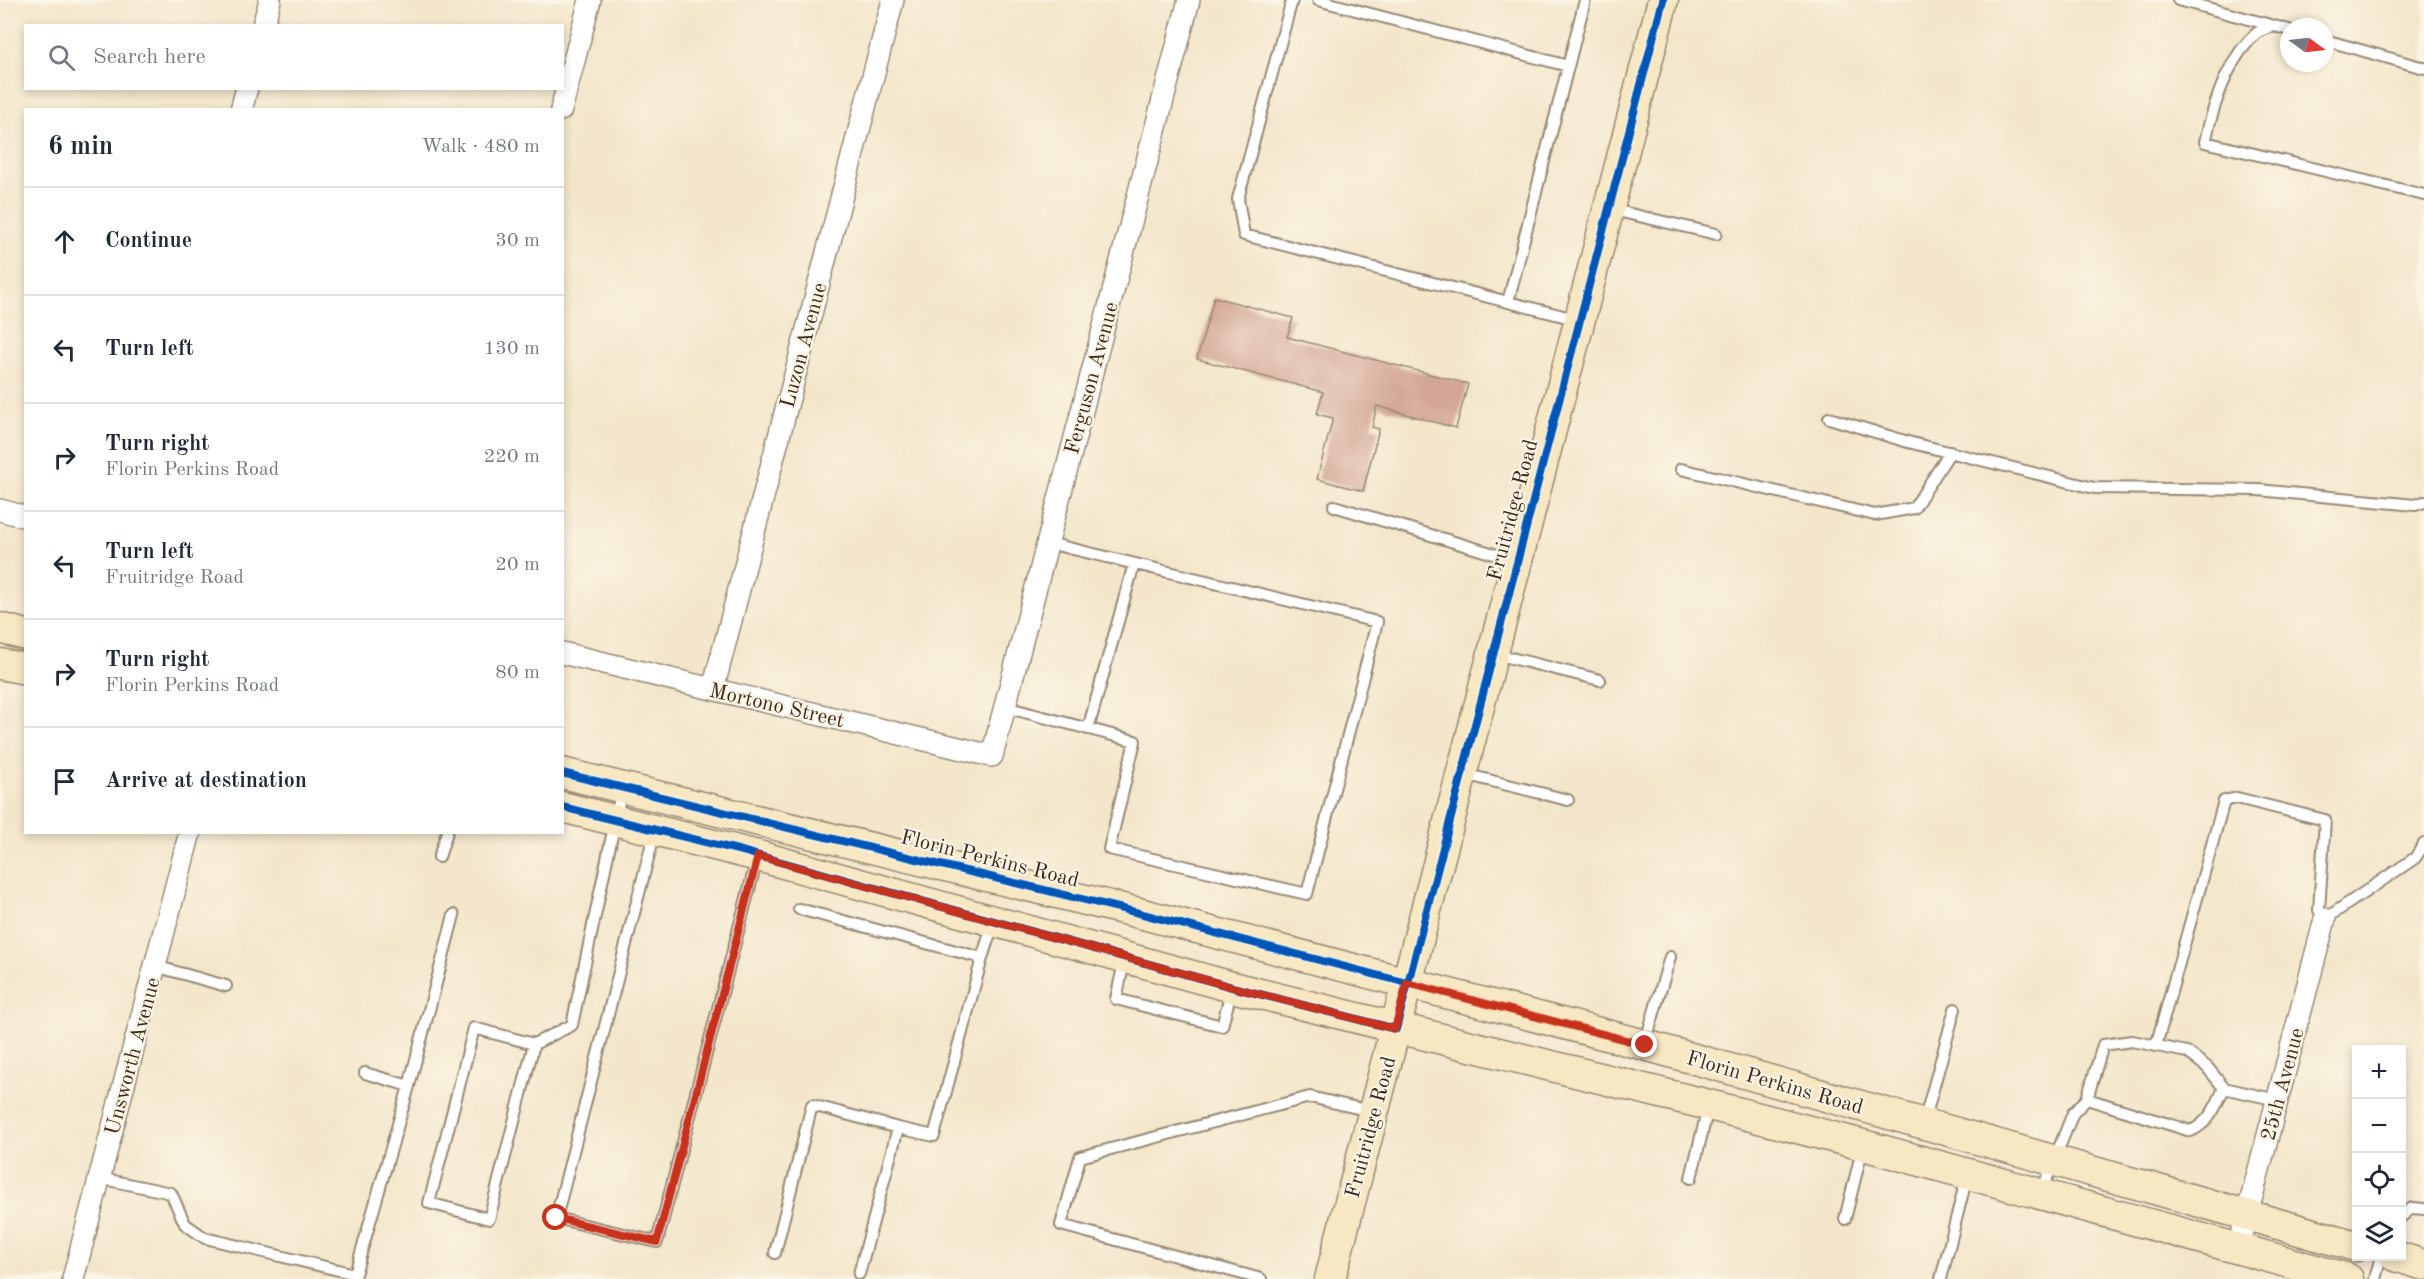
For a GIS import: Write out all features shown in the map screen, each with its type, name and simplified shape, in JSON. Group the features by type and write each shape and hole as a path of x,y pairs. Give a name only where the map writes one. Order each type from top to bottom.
{"main road":[{"name":"Fruitridge Road","path":"1330,1279 1663,0"},
{"path":"0,628 24,634"},
{"path":"0,664 24,669"},
{"name":"Florin Perkins Road","path":"564,774 1146,915 1645,1045 2352,1245"},
{"name":"Florin Perkins Road","path":"564,807 758,856 1232,987 1395,1029 1712,1105 1968,1173 2349,1279"},
{"path":"1712,1105 1763,1102 1775,1096 1781,1084"},
{"path":"2406,1260 2424,1265"}],"street":[{"path":"264,24 270,0"},
{"path":"562,108 590,0"},
{"name":"Luzon Avenue","path":"713,689 893,0"},
{"name":"Ferguson Avenue","path":"992,756 1189,0"},
{"path":"242,108 246,90"},
{"path":"0,510 24,516"},
{"name":"Mortono Street","path":"564,653 992,756"},
{"name":"Unsworth Avenue","path":"73,1279 189,834"},
{"name":"25th Avenue","path":"2238,1249 2325,919"}],"lane":[{"path":"1292,0 1238,199 1244,235 1580,320"},
{"path":"1318,0 1568,66"},
{"path":"1508,302 1585,0"},
{"path":"2178,0 2280,28"},
{"path":"2274,26 2259,32 2238,54 2212,108 2205,142 2424,195"},
{"path":"2334,43 2424,68"},
{"path":"1609,208 1716,234"},
{"path":"1828,418 1908,442 2094,488 2258,489 2415,504 2424,502"},
{"path":"1681,469 1875,516 1914,508 1950,452"},
{"path":"1334,506 1517,561"},
{"path":"1005,707 1136,741 1109,849 1307,894 1377,622 1048,543"},
{"path":"1088,729 1134,564"},
{"path":"1493,653 1600,680"},
{"path":"1462,773 1568,800"},
{"path":"534,1044 489,1219 429,1203 474,1028 534,1044 572,1025 622,788"},
{"path":"2156,1046 2224,801 2237,798 2325,820 2319,910 2325,919 2415,858 2424,844"},
{"path":"656,830 556,1218 657,1242 758,856"},
{"path":"439,858 446,834"},
{"path":"799,909 982,958"},
{"path":"99,1178 171,1193 184,1224 205,1238 355,1274 409,1086 454,915"},
{"path":"774,1253 812,1105 934,1136 993,920"},
{"path":"1125,957 1116,999 1222,1026 1232,987"},
{"path":"1645,1045 1670,957"},
{"path":"155,966 226,986"},
{"path":"1924,1125 1955,1009"},
{"path":"2041,1194 2052,1161 2073,1113 2087,1098 2103,1046 2132,1041 2187,1052 2206,1067 2224,1088 2277,1100"},
{"path":"365,1073 409,1086"},
{"path":"2087,1098 2191,1131 2203,1125 2215,1108 2224,1088"},
{"path":"1261,1279 1061,1225 1080,1157 1310,1096 1374,1112"},
{"path":"1691,1178 1712,1105"},
{"path":"859,1274 898,1128"},
{"path":"1845,1219 1863,1145"},
{"path":"1941,1279 1968,1173"},
{"path":"2406,1213 2412,1208 2424,1209"},
{"path":"2375,1279 2380,1261"}],"building":[{"path":"1214,297 1293,318 1287,337 1468,384 1456,428 1377,406 1372,427 1379,429 1363,491 1317,479 1333,418 1317,414 1323,392 1197,359"}],"cycle path":[{"path":"564,807 742,851 1232,987 1396,1029 1663,0"},
{"path":"564,773 1135,912 1407,983"}],"route":[{"path":"556,1218 657,1242 758,856 1232,987 1395,1029 1407,983 1645,1045"}]}
